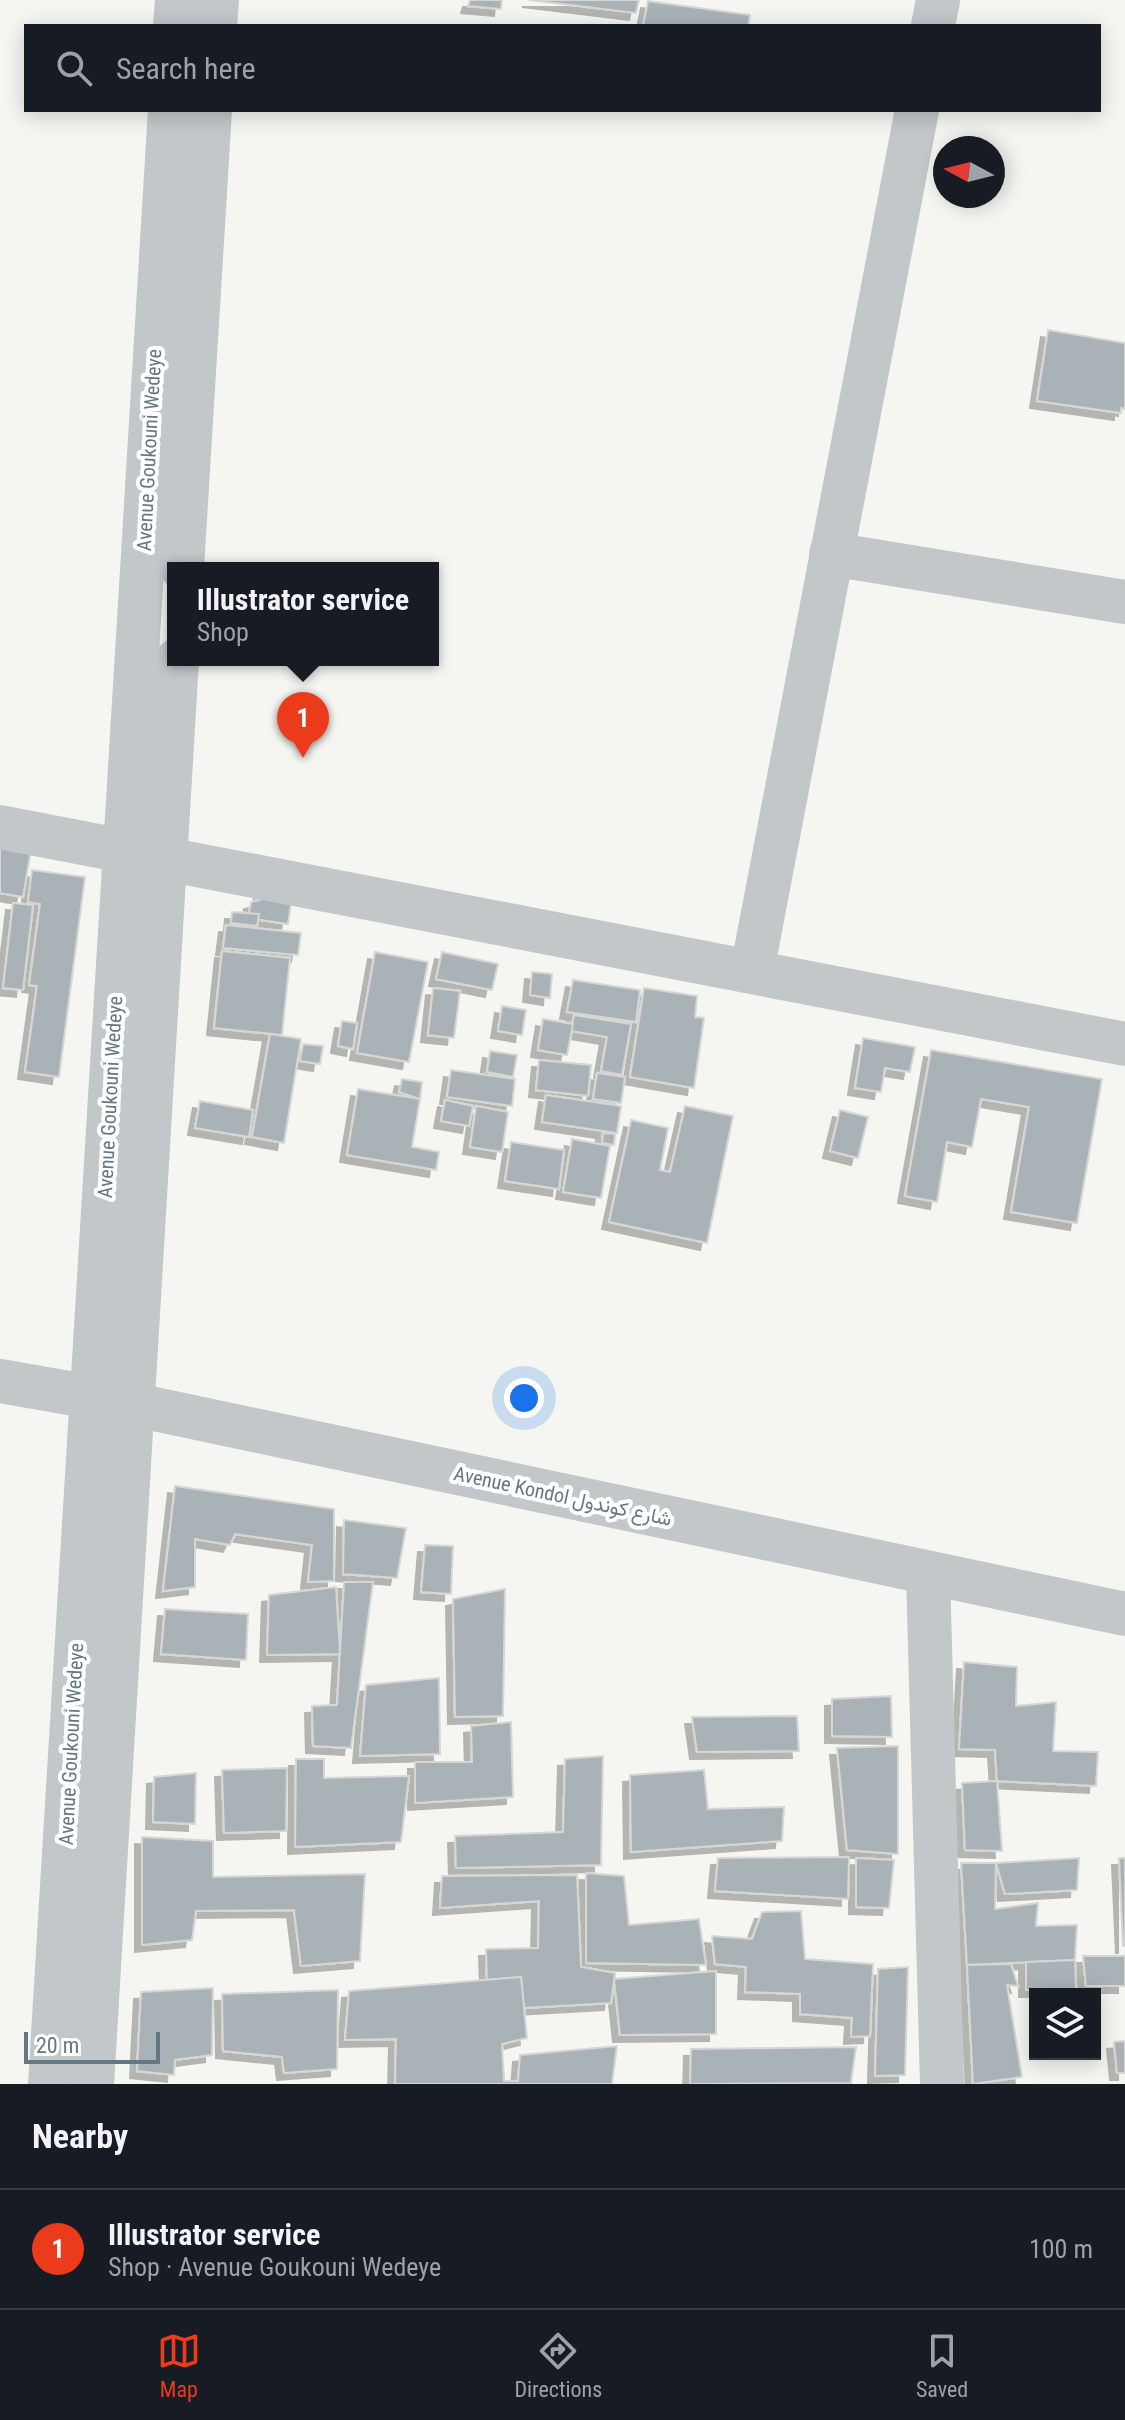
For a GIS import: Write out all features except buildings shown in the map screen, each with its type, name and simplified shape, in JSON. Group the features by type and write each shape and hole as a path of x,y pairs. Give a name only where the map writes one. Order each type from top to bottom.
{"street":[{"path":"175,24 177,0"},
{"path":"215,24 217,0"},
{"path":"933,24 938,0"},
{"name":"Avenue Goukouni Wedeye","path":"50,2084 111,1401 145,855 170,112"},
{"name":"Avenue Goukouni Wedeye","path":"182,562 210,112"},
{"path":"752,971 917,112"},
{"path":"831,554 1125,602"},
{"name":"Avenue Goukouni Wedeye","path":"145,855 176,666"},
{"path":"0,827 1125,1044"},
{"name":"Avenue Kondol شارع كوندول","path":"0,1381 111,1401 1125,1614"},
{"name":"Avenue Goukouni Wedeye","path":"92,2084 111,1401"},
{"path":"928,1573 942,2084"}],"place":[{"name":"Illustrator service","path":"303,758"}]}
